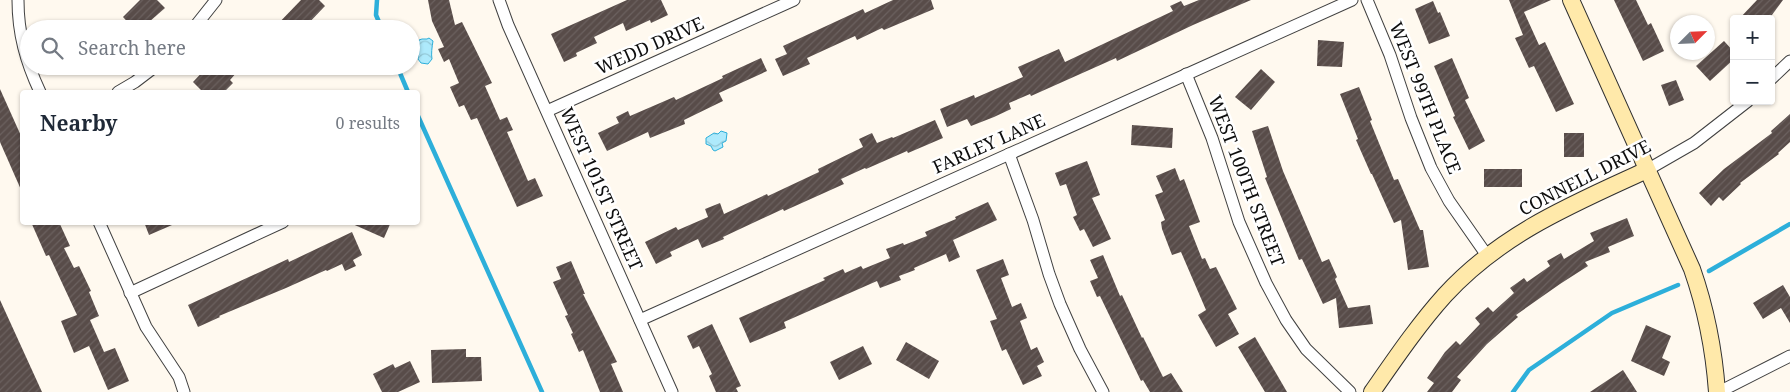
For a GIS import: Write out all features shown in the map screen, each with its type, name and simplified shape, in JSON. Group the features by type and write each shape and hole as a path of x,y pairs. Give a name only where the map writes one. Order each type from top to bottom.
{"street":[{"path":"18,0 20,34"},
{"path":"200,20 216,0"},
{"name":"WEST 101ST STREET","path":"499,0 672,392"},
{"name":"WEDD DRIVE","path":"547,111 794,0"},
{"name":"FARLEY LANE","path":"640,320 1352,0"},
{"name":"WEST 99TH PLACE","path":"1367,0 1390,55 1411,118 1431,168 1449,201 1488,257"},
{"path":"1571,0 1692,269 1702,298 1715,365 1718,392 1790,356"},
{"path":"1775,76 1790,61"},
{"name":"WEST 100TH STREET","path":"1186,74 1212,138 1239,222 1266,284 1286,320 1306,349 1350,392"},
{"path":"32,75 39,90"},
{"path":"122,90 145,75"},
{"name":"CONNELL DRIVE","path":"1372,392 1416,329 1446,294 1471,270 1514,237 1547,217 1647,170 1694,143 1743,105"},
{"path":"1009,154 1060,304 1080,349 1103,392"},
{"path":"100,225 146,326 179,377 184,392"},
{"path":"130,293 277,225"}],"water":[{"path":"429,38 433,41 432,59 428,64 420,62 420,40"},
{"path":"721,131 727,133 726,141 722,143 723,147 715,151 706,144 706,138"}],"building":[{"path":"140,0 157,0 165,8 151,20 126,20 123,17"},
{"path":"301,0 319,0 325,6 312,20 282,20"},
{"path":"428,0 449,0 455,25 462,22 492,83 485,86 500,120 507,117 513,130 507,132 528,181 535,178 543,196 517,207 477,118 471,120 464,105 459,107 450,87 459,83 449,59 444,62 438,49 444,47 432,21"},
{"path":"627,0 661,0 668,15 651,23 650,20 626,31 623,23 594,37 597,43 576,53 577,56 564,62 551,34"},
{"path":"893,0 931,0 934,9 884,30 882,28 857,40 855,36 807,58 810,64 783,76 775,59 787,54 783,46 863,9 865,13"},
{"path":"1199,0 1251,0 1117,61 1116,58 1031,96 1030,94 1009,103 1011,109 994,117 971,126 967,119 947,127 940,109 974,95 975,98 1023,77 1018,67 1059,49 1065,62 1173,11 1170,6 1181,1 1184,6"},
{"path":"1509,0 1551,0 1524,12 1539,45 1545,42 1574,104 1556,112 1534,66 1529,68 1515,38 1523,35"},
{"path":"1614,0 1636,0 1648,25 1651,23 1664,51 1643,61"},
{"path":"1757,0 1783,0 1772,15 1743,15"},
{"path":"1433,1 1450,36 1429,44 1415,9"},
{"path":"1318,40 1344,42 1342,67 1317,66"},
{"path":"1724,41 1730,48 1730,63 1710,81 1696,66 1703,60 1715,60 1715,49"},
{"path":"761,58 767,71 719,93 723,101 684,120 685,124 650,138 648,132 607,151 598,133 619,123 616,117 628,111 630,116 674,97 676,100"},
{"path":"1452,58 1469,98 1465,100 1485,141 1469,150 1453,117 1455,116 1434,66"},
{"path":"1261,69 1275,82 1251,110 1235,97"},
{"path":"200,75 234,75 230,80 233,83 226,90 201,90 193,82"},
{"path":"1676,80 1684,100 1669,106 1661,85"},
{"path":"1359,87 1372,120 1370,121 1394,180 1398,179 1420,230 1423,230 1429,267 1408,270 1401,220 1394,223 1356,140 1358,139 1340,94"},
{"path":"0,89 20,134 20,187 0,142"},
{"path":"1790,114 1790,142 1779,154 1740,183 1723,201 1719,197 1711,206 1699,193 1724,169 1772,133 1771,131"},
{"path":"935,120 943,138 841,179 844,184 784,211 783,209 723,237 724,239 702,248 698,239 670,252 672,256 656,264 645,242 676,227 678,230 708,217 705,209 720,203 724,214 819,172 818,169 863,147 859,139 872,133 877,143"},
{"path":"1132,125 1173,128 1172,148 1131,145"},
{"path":"1268,126 1283,171 1322,262 1329,259 1337,277 1335,279 1348,308 1370,305 1373,324 1339,328 1336,298 1323,304 1302,259 1299,260 1265,178 1267,177 1252,131"},
{"path":"1564,133 1584,133 1584,157 1564,157"},
{"path":"1087,161 1100,195 1092,198 1111,239 1093,247 1084,229 1080,231 1073,217 1077,215 1066,184 1060,186 1055,173"},
{"path":"1175,168 1180,181 1184,179 1200,222 1189,226 1202,259 1205,258 1210,269 1216,267 1237,309 1228,314 1239,334 1216,347 1198,315 1206,310 1181,252 1172,255 1162,229 1161,222 1165,220 1155,195 1163,192 1156,176"},
{"path":"1484,169 1522,169 1522,187 1484,187"},
{"path":"988,202 997,220 953,240 960,257 949,262 946,254 899,276 901,280 880,288 877,281 784,322 786,328 750,343 739,318 825,280 823,278 843,269 845,273 861,266 863,269 890,258 886,249 903,243 904,245 927,236 925,232 956,219 955,217"},
{"path":"1627,218 1634,236 1608,247 1610,252 1585,262 1588,266 1516,315 1518,317 1487,344 1457,377 1461,380 1452,392 1427,392 1434,383 1427,378 1445,352 1456,341 1460,345 1480,324 1475,318 1488,307 1493,312 1514,293 1510,288 1524,278 1527,282 1550,266 1547,261 1561,253 1564,259 1594,241 1590,233"},
{"path":"32,225 60,225 70,246 64,248 74,268 79,266 91,291 89,292 99,316 90,320 104,352 115,348 129,381 108,390 89,346 74,353 61,321 77,315 49,255 46,256"},
{"path":"145,225 172,225 149,235"},
{"path":"355,225 390,225 384,238"},
{"path":"352,232 362,255 353,260 356,266 345,271 342,264 326,270 219,316 198,327 188,305 288,259 289,262"},
{"path":"1103,255 1120,296 1122,295 1163,377 1171,373 1183,392 1150,392 1143,380 1141,381 1100,296 1097,297 1090,281 1098,278 1090,260"},
{"path":"1003,259 1009,275 1001,278 1012,307 1021,303 1027,318 1020,321 1031,350 1037,347 1044,362 1037,366 1042,376 1023,385 1006,349 1002,351 990,321 997,319 976,270"},
{"path":"571,261 585,294 583,294 617,362 611,364 623,392 600,392 583,350 579,352 571,334 573,333 565,316 568,315 553,282 561,279 556,267"},
{"path":"1783,285 1790,297 1790,323 1781,308 1763,319 1753,303"},
{"path":"0,300 42,392 0,392"},
{"path":"712,324 741,386 736,388 738,392 716,392 709,376 712,374 699,346 693,349 687,336"},
{"path":"1646,325 1671,336 1662,358 1670,362 1664,376 1631,361"},
{"path":"1255,337 1287,392 1265,392 1238,347"},
{"path":"906,342 939,361 929,379 896,360"},
{"path":"863,346 872,364 839,380 830,362"},
{"path":"466,349 466,357 481,357 482,381 432,383 431,350"},
{"path":"410,361 420,382 398,392 382,392 373,374 393,364 395,368"},
{"path":"1623,370 1637,392 1590,392"}],"waterway":[{"path":"377,0 376,15 378,20"},
{"path":"401,75 407,90"},
{"path":"420,120 542,392"},
{"path":"1709,271 1790,224"},
{"path":"1513,392 1529,370 1612,313 1678,285"}]}
